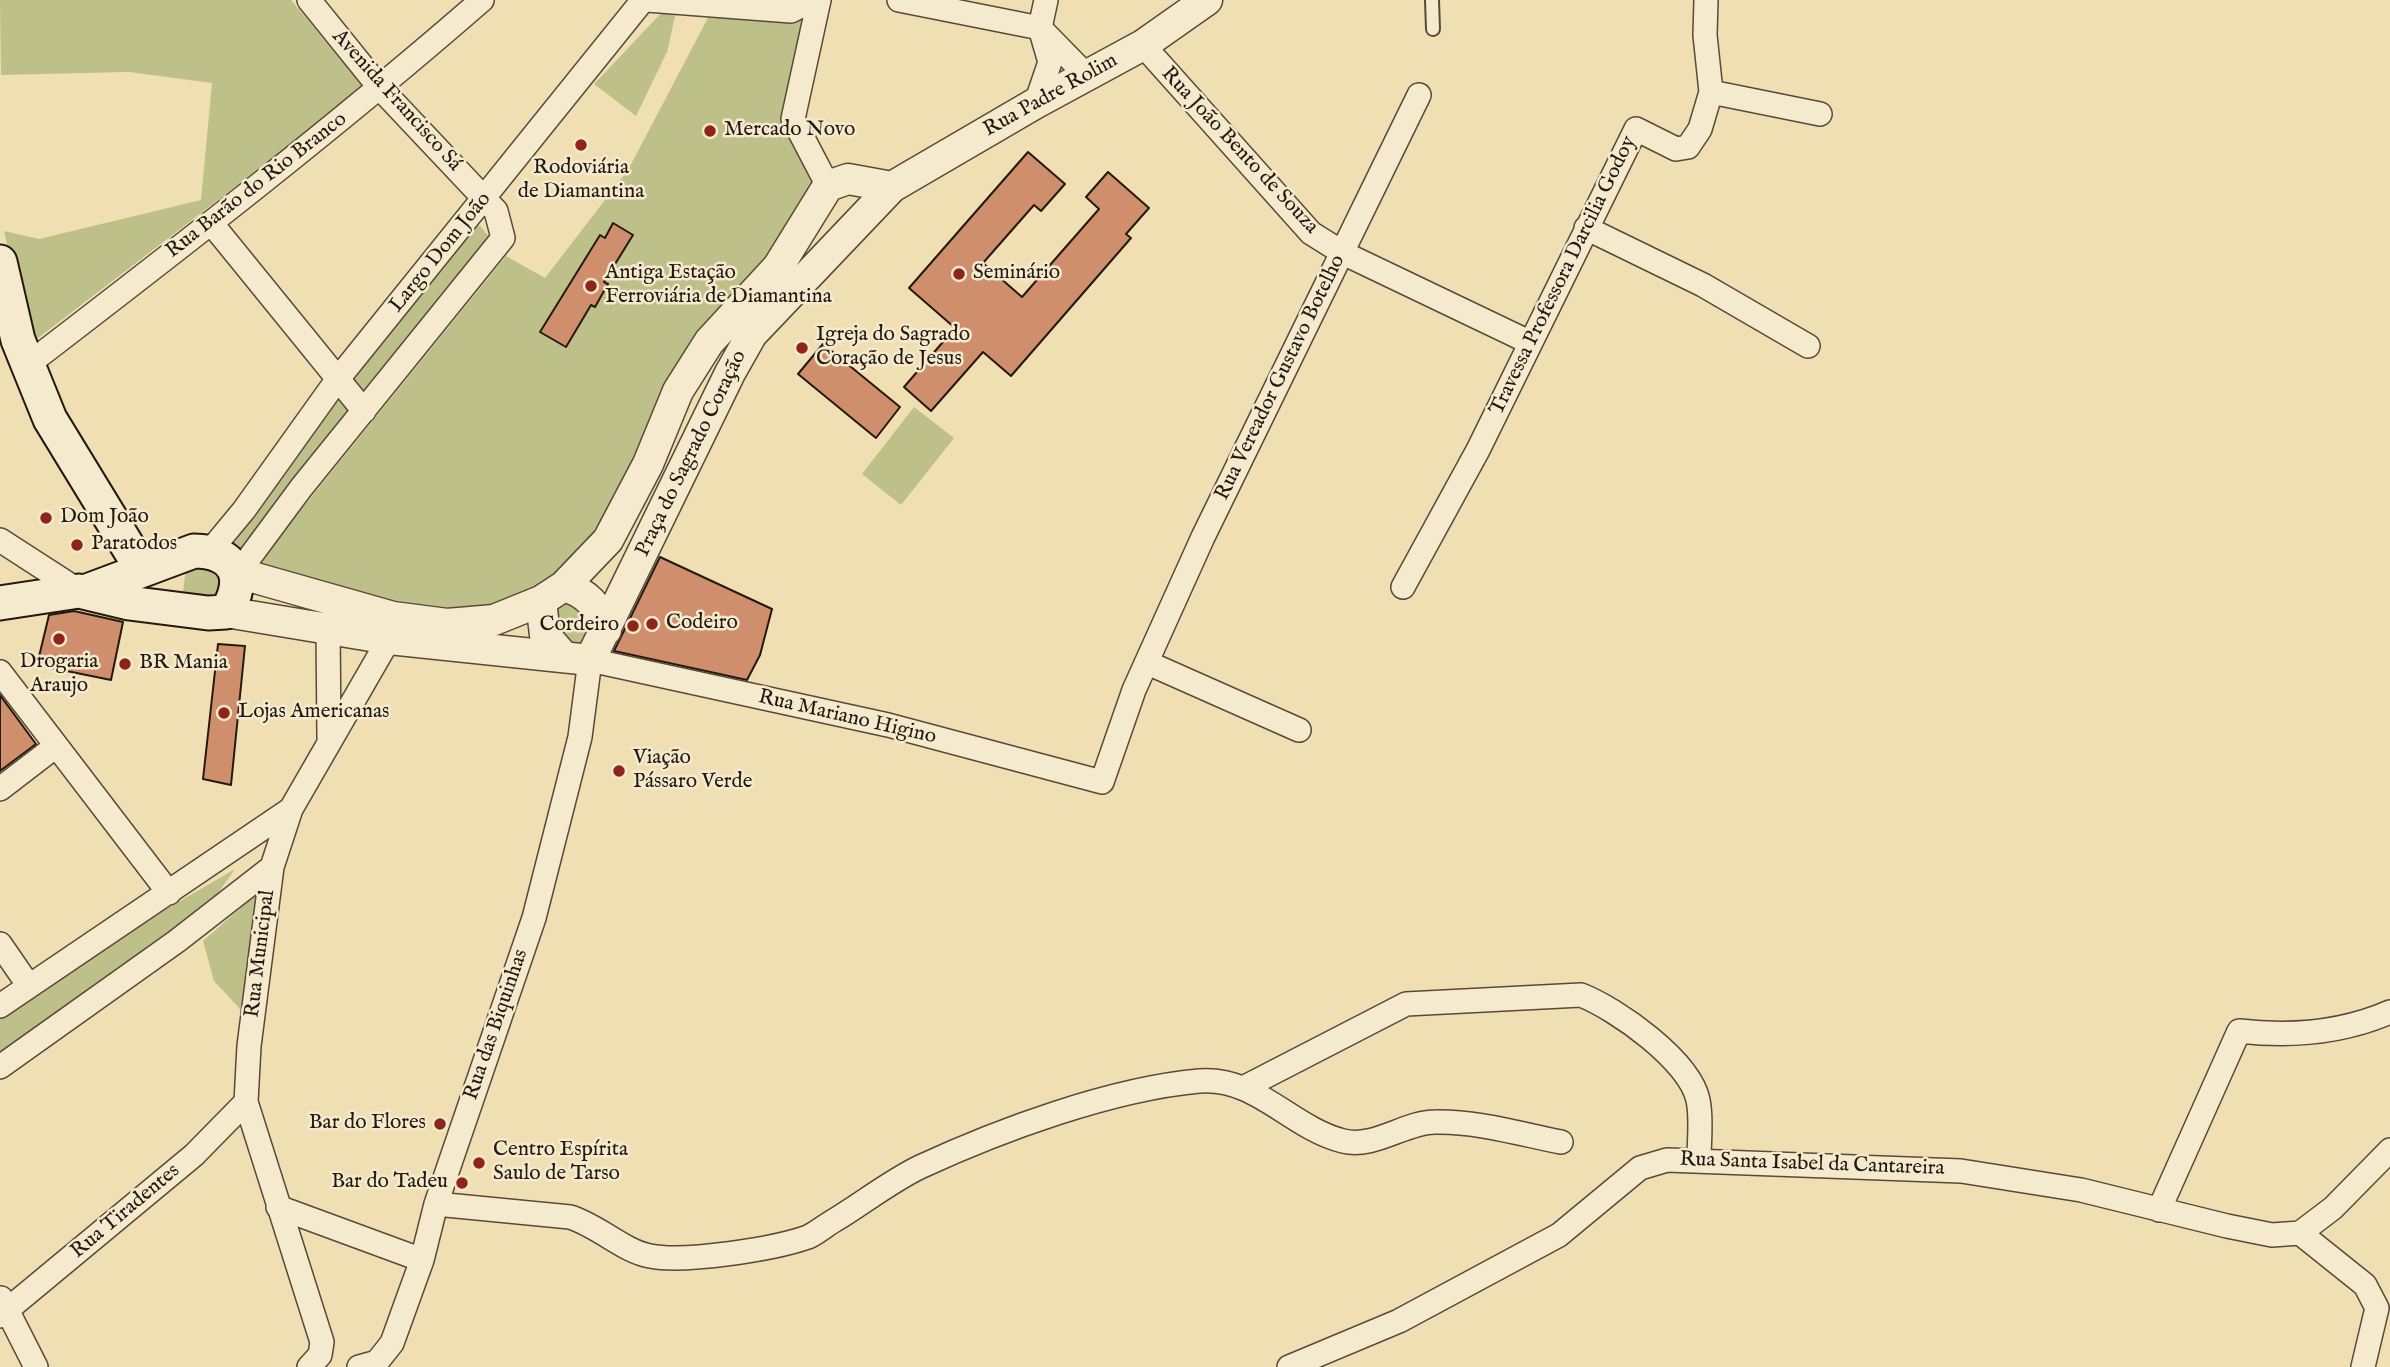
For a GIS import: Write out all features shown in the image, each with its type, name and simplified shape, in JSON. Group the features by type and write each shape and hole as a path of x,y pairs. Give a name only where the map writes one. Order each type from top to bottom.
{"main road":[{"path":"0,262 15,345 50,419 141,568"},
{"path":"178,607 171,593 170,581 195,553"},
{"path":"3,602 83,591 141,568 195,553 228,561 238,573 238,586 226,612 129,603 83,591"}],"street":[{"name":"Avenida Francisco Sá","path":"309,0 380,88 496,211 503,237"},
{"name":"Rua Barão do Rio Branco","path":"15,345 212,224 380,88 482,0"},
{"path":"645,0 791,11 812,0"},
{"name":"Largo Dom João","path":"195,553 244,510 337,380 645,0"},
{"path":"818,0 793,119 825,191 825,208 842,223 855,224"},
{"path":"899,0 1040,29 1087,76"},
{"path":"1036,103 1050,62 1040,29 1046,0"},
{"name":"Rua Padre Rolim","path":"892,187 1036,103 1143,46 1207,0"},
{"path":"1706,0 1705,34 1711,92 1821,114"},
{"name":"Rua João Bento de Souza","path":"1143,46 1311,233 1343,253 1530,342"},
{"name":"Travessa Professora Darcilia Godoy","path":"1404,587 1478,450 1636,129 1676,149 1688,147 1700,129 1711,92"},
{"name":"Rua Vereador Gustavo Botelho","path":"1102,782 1134,690 1203,537 1419,95"},
{"path":"825,191 848,179 892,187"},
{"name":"Praça do Sagrado Coração","path":"577,658 606,630 730,373 752,334 892,187"},
{"name":"Praça do Sagrado Coração","path":"238,573 393,617 447,624 494,620 553,594 608,540 648,464 678,391 709,342 778,267 825,191"},
{"path":"212,224 364,411"},
{"path":"1586,228 1703,285 1808,346"},
{"name":"Largo Dom João","path":"238,573 301,488 503,237"},
{"path":"0,540 83,591"},
{"path":"577,658 545,635 553,594 580,591 592,601 601,614 606,630"},
{"path":"226,612 389,639 577,658"},
{"path":"328,627 329,738"},
{"name":"Rua Municipal","path":"246,1102 250,1046 272,867 291,808 329,738 389,639"},
{"name":"Rua Mariano Higino","path":"577,658 888,725 1102,782"},
{"name":"Rua das Biquinhas","path":"359,1367 377,1362 392,1343 422,1260 436,1204 534,918 580,737 577,658"},
{"path":"1148,663 1299,730"},
{"path":"0,672 169,893"},
{"path":"0,789 56,746"},
{"path":"0,1006 291,808"},
{"path":"0,1067 177,941 272,867"},
{"path":"0,944 29,986"},
{"path":"1244,1087 1406,1004 1581,995 1596,1001 1670,1055 1691,1081 1698,1101 1699,1159"},
{"path":"2159,1210 2239,1031 2271,1034 2340,1029 2390,1013"},
{"path":"436,1204 570,1217 591,1223 624,1245 648,1256 673,1259 749,1249 809,1236 918,1168 1002,1134 1106,1098 1200,1081 1244,1087 1319,1133 1346,1142 1371,1140 1432,1122 1465,1123 1561,1142"},
{"path":"246,1102 322,1342 320,1355 309,1367"},
{"name":"Rua Tiradentes","path":"2,1308 194,1155 246,1102"},
{"path":"2363,1367 2377,1308 2365,1285 2300,1233 2333,1208 2390,1150"},
{"name":"Rua Santa Isabel da Cantareira","path":"1289,1367 1399,1321 1559,1235 1640,1168 1667,1160 1699,1159 1812,1167 1961,1171 2081,1190 2272,1235 2300,1233"},
{"path":"278,1207 422,1260"},
{"path":"2,1308 36,1367"}],"lane":[{"path":"1432,0 1433,29"}],"green space":[{"path":"0,0 291,0 364,88 29,345 4,231 39,239 201,200 212,83 129,72 1,75"},
{"path":"666,8 676,12 667,52 636,116 594,84"},
{"path":"710,14 802,20 783,119 817,189 603,535 549,589 496,608 397,608 253,569 506,256 545,278 628,170"},
{"path":"472,225 480,226 491,239 238,559 225,547 333,401"},
{"path":"914,407 954,438 901,505 862,474"},
{"path":"186,566 218,570 229,580 221,595 207,599 183,593"},
{"path":"565,592 596,612 587,656 565,653 546,605"},
{"path":"235,869 214,899 157,944 0,1051 0,1016 93,952"},
{"path":"258,893 241,1010 214,981 203,941"}],"building":[{"name":"Seminário","path":"1028,152 1065,184 1041,211 1034,205 983,263 1022,297 1099,209 1086,197 1108,172 1149,208 1126,234 1131,238 1011,376 983,352 931,411 904,387 955,328 909,288"},
{"name":"Antiga Estação Ferroviária de Diamantina","path":"613,223 633,235 604,282 608,284 595,307 591,305 566,347 540,332 600,235 605,238"},
{"path":"823,344 900,407 876,438 798,374"},
{"path":"660,557 772,609 760,655 747,680 614,651"},
{"path":"74,611 123,622 111,680 37,665 49,615"},
{"name":"Lojas Americanas","path":"218,644 245,646 231,785 203,779"},
{"path":"0,695 36,744 0,771"}],"place":[{"name":"Mercado Novo","path":"710,131"},
{"name":"Rodoviária de Diamantina","path":"581,145"},
{"name":"Seminário","path":"959,274"},
{"name":"Antiga Estação Ferroviária de Diamantina","path":"591,286"},
{"name":"Igreja do Sagrado Coração de Jesus","path":"802,348"},
{"name":"Dom João","path":"46,518"},
{"name":"Paratodos","path":"77,545"},
{"name":"Codeiro","path":"652,624"},
{"name":"Cordeiro","path":"633,626"},
{"name":"Drogaria Araujo","path":"59,639"},
{"name":"BR Mania","path":"125,664"},
{"name":"Lojas Americanas","path":"224,713"},
{"name":"Viação Pássaro Verde","path":"619,771"},
{"name":"Bar do Flores","path":"440,1124"},
{"name":"Centro Espírita Saulo de Tarso","path":"479,1163"},
{"name":"Bar do Tadeu","path":"462,1183"}]}
